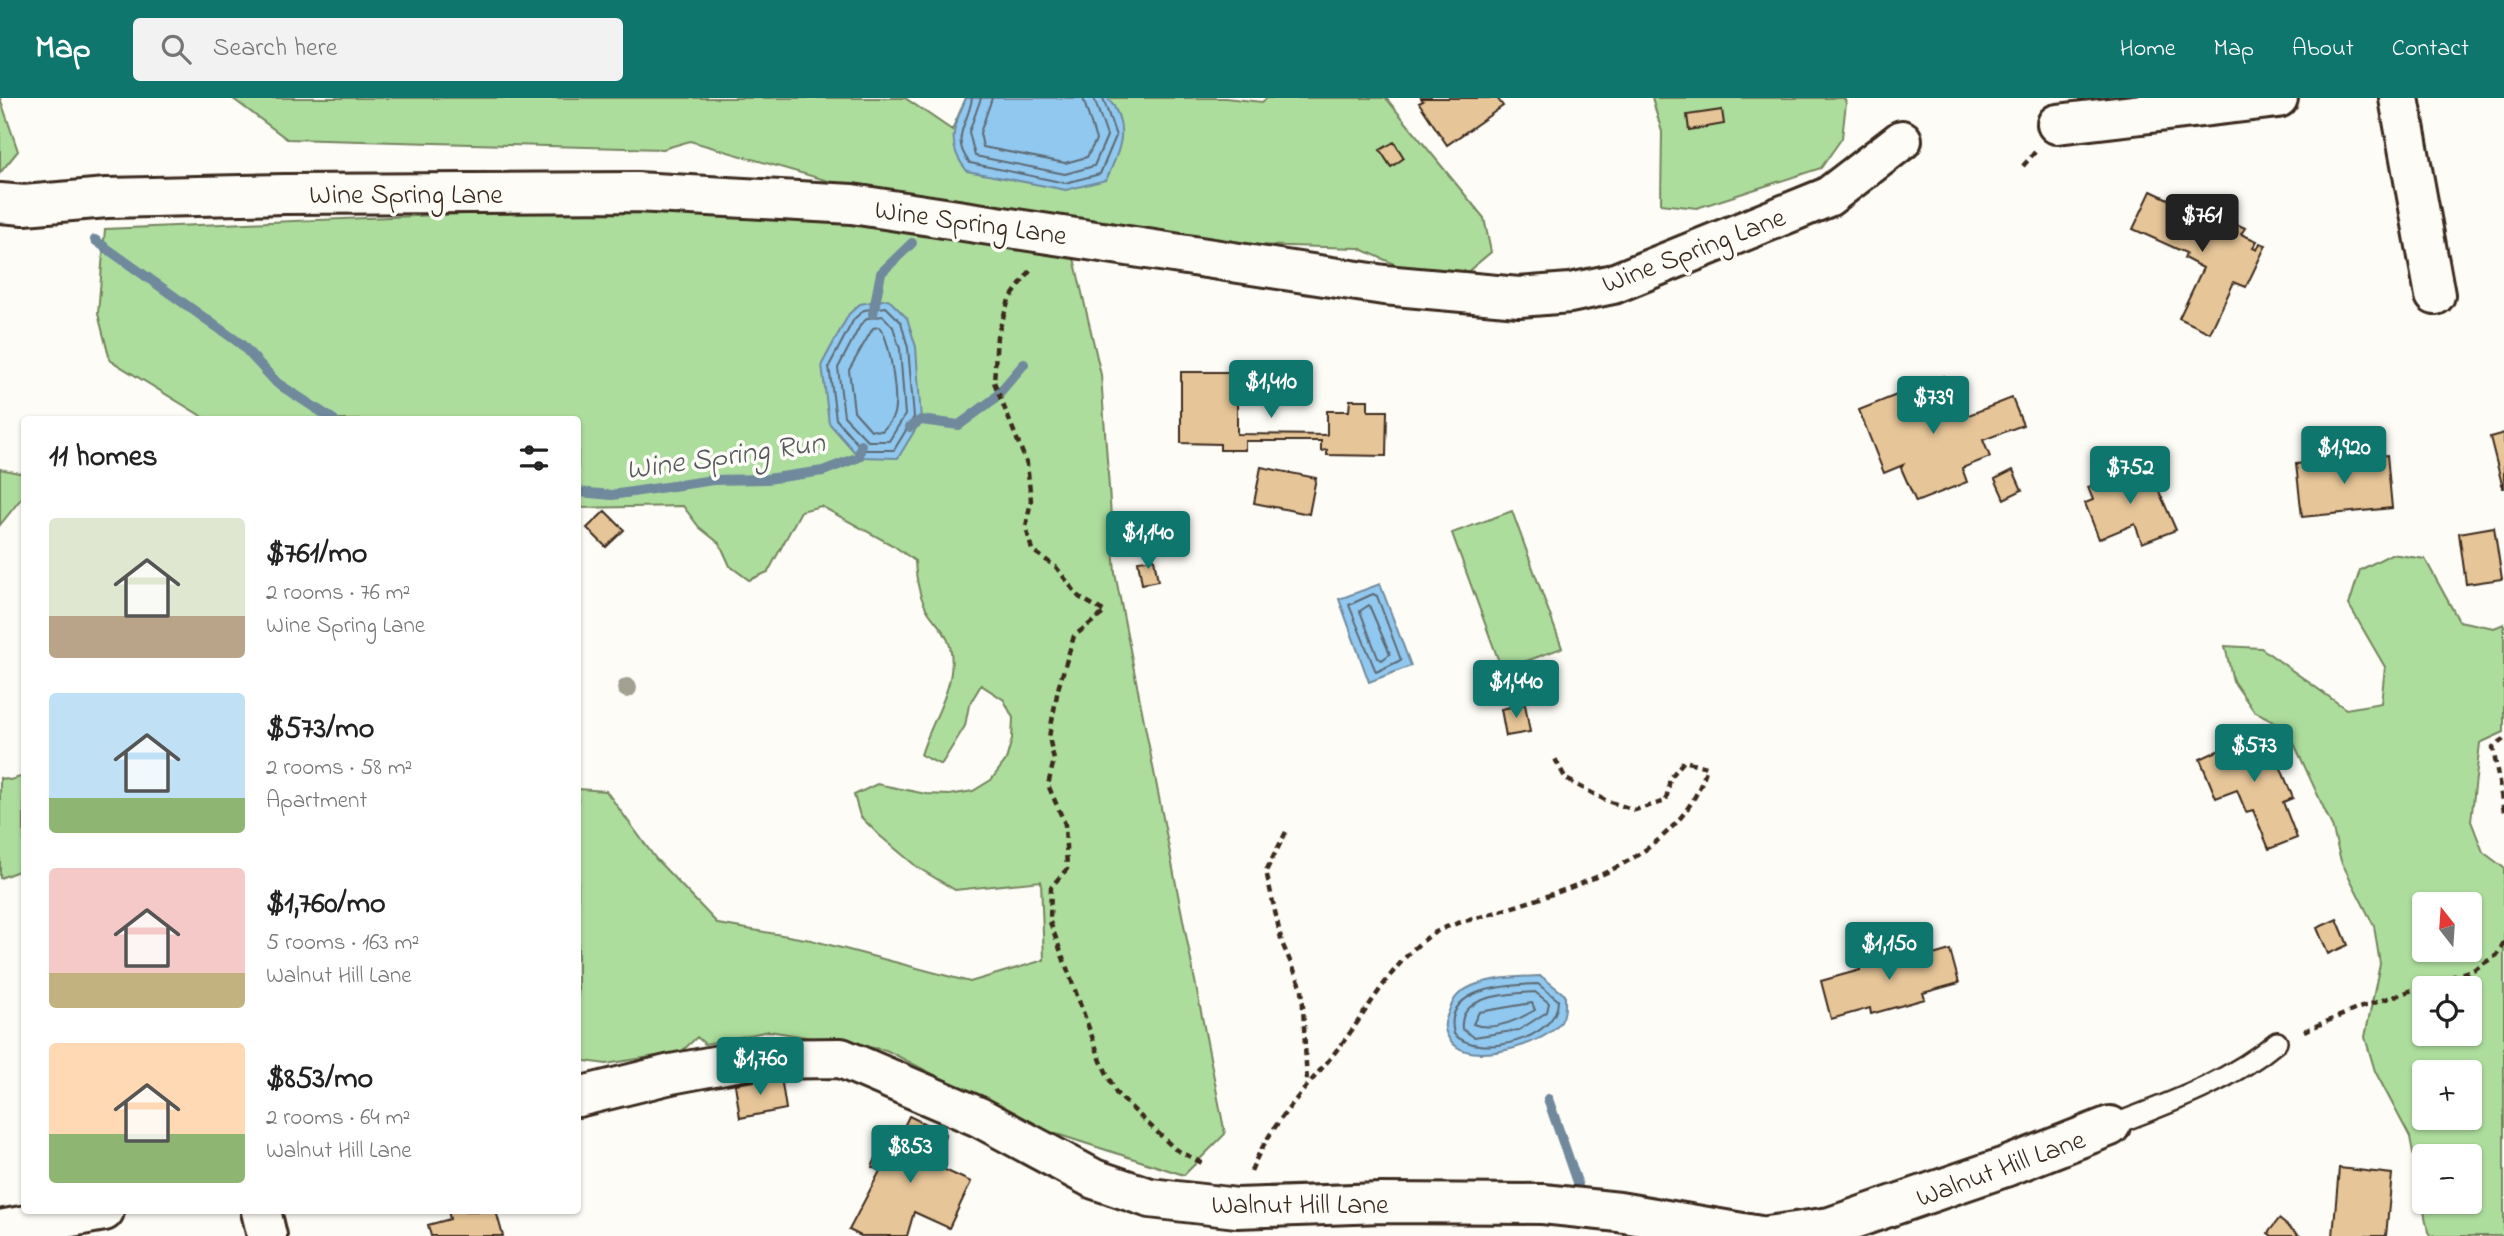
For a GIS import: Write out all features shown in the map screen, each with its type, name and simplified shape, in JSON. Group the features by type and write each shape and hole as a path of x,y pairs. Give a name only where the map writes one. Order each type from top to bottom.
{"street":[{"path":"2057,124 2278,98"},
{"path":"2399,98 2435,295"},
{"name":"Wine Spring Lane","path":"0,203 24,205 107,198 272,194 636,192 852,204 1384,285 1519,297 1570,293 1613,284 1828,197 1902,140"},
{"name":"Walnut Hill Lane","path":"581,1096 671,1074 751,1059 841,1058 979,1117 1094,1179 1150,1198 1237,1208 1436,1202 1543,1204 1619,1212 1760,1236"},
{"name":"Walnut Hill Lane","path":"1768,1236 1830,1227 2006,1167 2110,1126"},
{"path":"0,1230 88,1214"},
{"path":"262,1214 267,1236"}],"lane":[{"path":"2110,1126 2209,1086 2251,1064 2277,1042"}],"path":[{"path":"1046,232 1045,244 1009,300 997,336 994,382 1027,464 1031,500 1026,527 1032,550 1056,567 1079,597 1105,612 1074,636 1058,689 1049,737 1054,760 1048,785 1065,824 1067,869 1051,887 1050,922 1101,1061 1116,1093 1174,1149 1232,1176 1237,1208"},
{"path":"2504,739 2493,747 2504,812"},
{"path":"1237,1208 1255,1163 1290,1103 1339,1047 1397,968 1434,933 1575,887 1623,866 1680,820 1702,785 1707,767 1684,761 1670,778 1666,801 1635,810 1607,801 1566,779 1553,755"},
{"path":"1286,832 1266,871 1282,943 1302,988 1307,1084"},
{"path":"2277,1042 2360,1008 2475,969 2497,955 2504,942"}],"green space":[{"path":"0,98 18,151 0,173"},
{"path":"232,98 905,98 952,130 966,98 1225,98 1262,102 1267,98 1386,98 1484,218 1491,252 1465,274 1427,279 1359,248 1251,245 1214,250 1143,241 1113,222 884,197 690,141 663,149 287,139"},
{"path":"1652,98 1844,98 1846,103 1842,138 1821,168 1697,208 1661,204 1662,132"},
{"path":"630,207 814,215 969,235 1074,258 1101,375 1115,573 1225,1134 1184,1175 1038,1128 886,1050 769,1031 705,1044 697,1037 681,1052 606,1064 581,1060 581,789 606,791 656,859 718,924 811,940 970,982 1044,960 1041,881 955,890 917,867 879,835 860,816 854,795 877,784 926,794 949,795 973,791 991,780 1006,760 1012,739 1013,718 1004,700 981,685 969,705 965,726 941,765 921,755 943,702 951,675 952,660 946,636 923,601 915,561 894,546 821,506 801,511 768,572 749,580 730,566 720,544 699,527 683,506 581,508 581,416 201,416 110,360 98,314 105,229"},
{"path":"0,469 21,473 21,499 0,525"},
{"path":"1512,511 1562,648 1502,670 1452,533"},
{"path":"2391,554 2425,559 2459,621 2494,628 2504,624 2504,732 2480,743 2471,821 2483,852 2504,868 2504,1236 2431,1236 2428,1232 2425,1214 2482,1214 2482,1144 2412,1144 2412,1148 2410,1137 2375,1071 2365,1037 2380,964 2374,926 2341,861 2332,826 2287,728 2254,711 2233,681 2225,646 2261,648 2346,709 2381,703 2385,667 2349,605 2360,570"},
{"path":"21,777 21,870 0,878 0,778 10,780"}],"water":[{"path":"966,98 1108,98 1119,119 1121,139 1106,180 1066,190 967,171 960,162 954,144 955,127"},
{"path":"888,299 907,318 916,347 921,420 898,458 859,457 829,423 822,364 849,314 860,304"},
{"path":"1380,584 1411,666 1369,682 1339,599"},
{"path":"1541,976 1565,995 1564,1016 1553,1030 1527,1044 1496,1052 1467,1051 1457,1047 1449,1038 1445,1030 1448,1013 1456,997 1466,989 1486,981"}],"building":[{"path":"1421,98 1497,98 1503,106 1447,145 1419,103 1423,101"},
{"path":"1722,110 1724,124 1689,130 1687,115"},
{"path":"1394,142 1404,158 1391,167 1380,150"},
{"path":"2151,191 2230,228 2232,222 2245,228 2241,234 2257,241 2253,248 2257,250 2260,243 2266,245 2246,287 2234,282 2210,333 2179,318 2203,268 2184,258 2186,253 2133,229"},
{"path":"1181,372 1237,372 1237,434 1327,435 1327,411 1349,411 1350,400 1368,400 1368,411 1387,411 1386,456 1327,455 1327,450 1321,451 1321,441 1245,441 1245,450 1220,450 1220,444 1181,443"},
{"path":"1944,376 1953,398 1957,397 1961,407 1957,409 1961,418 2012,398 2023,425 1983,440 1990,457 1962,468 1967,482 1916,502 1901,468 1903,465 1884,473 1859,410"},
{"path":"2504,433 2504,488 2503,488 2490,437"},
{"path":"2387,455 2392,508 2302,517 2296,464"},
{"path":"2147,464 2176,530 2142,543 2135,524 2099,539 2085,503 2093,500 2088,487"},
{"path":"1261,467 1316,478 1309,514 1254,503"},
{"path":"2013,470 2022,490 2004,499 1995,479"},
{"path":"605,511 624,530 606,547 587,528"},
{"path":"2494,527 2502,579 2466,584 2459,533"},
{"path":"1154,559 1158,581 1142,584 1138,561"},
{"path":"1525,704 1530,732 1506,736 1501,709"},
{"path":"2265,729 2293,798 2283,802 2297,838 2269,849 2253,810 2246,812 2237,790 2216,798 2200,759"},
{"path":"2337,919 2348,945 2328,954 2317,928"},
{"path":"1912,947 1916,960 1950,950 1959,983 1923,993 1925,999 1871,1014 1870,1008 1831,1019 1821,981 1860,970 1858,962"},
{"path":"781,1077 786,1109 740,1118 735,1084"},
{"path":"909,1116 946,1134 932,1164 971,1182 949,1228 914,1212 907,1236 861,1236 849,1230 880,1171 872,1167 883,1143 888,1146 895,1130 901,1133"},
{"path":"2339,1168 2392,1174 2386,1236 2333,1236"},
{"path":"449,1214 497,1214 503,1236 431,1236 428,1225 450,1219"},
{"path":"2279,1219 2300,1236 2272,1236 2268,1233"}],"waterway":[{"name":"Wine Spring Run","path":"95,240 241,344 277,383 328,416"},
{"name":"Wine Spring Run","path":"873,314 881,273 912,243"},
{"path":"910,427 921,420 959,425 994,399 1024,364"},
{"name":"Wine Spring Run","path":"581,492 612,495 713,480 767,479 823,471 859,457 861,445"},
{"path":"1548,1099 1578,1185"}]}
